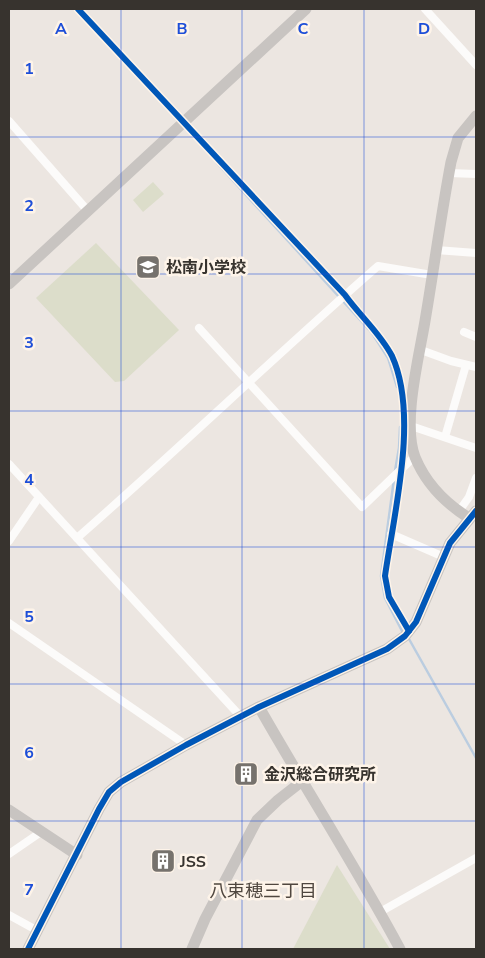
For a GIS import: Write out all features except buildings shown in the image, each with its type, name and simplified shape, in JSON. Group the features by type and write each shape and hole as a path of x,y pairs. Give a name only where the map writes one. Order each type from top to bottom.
{"street":[{"path":"78,9 184,121 341,299 375,331 392,356 401,384 405,412 385,576 389,596 405,635"},
{"path":"9,284 306,9"},
{"path":"425,9 476,65"},
{"path":"474,513 459,511 443,499 429,482 415,456 411,443 411,426 413,385 449,173 458,138 476,116"},
{"path":"9,121 88,210"},
{"path":"449,173 476,174"},
{"path":"436,250 476,253"},
{"path":"77,538 158,467 378,266 432,275"},
{"path":"199,328 362,507 415,456"},
{"path":"464,332 476,337"},
{"path":"420,350 452,362 476,367"},
{"path":"445,437 466,365"},
{"path":"411,426 476,448"},
{"path":"9,464 241,717"},
{"path":"459,511 469,497 476,478"},
{"path":"9,541 39,497"},
{"path":"28,949 99,809 110,792 121,782 259,707 387,650 405,635 416,622 454,538 474,513"},
{"path":"391,534 444,557"},
{"path":"9,624 186,745"},
{"path":"259,707 400,949"},
{"path":"192,949 205,919 257,820 278,800 302,782"},
{"path":"9,810 77,855"},
{"path":"9,854 41,832"},
{"path":"380,912 476,858"},
{"path":"9,915 38,931"}],"green space":[{"path":"153,182 164,194 143,212 133,200"},
{"path":"96,243 179,330 124,381 115,382 36,298"},
{"path":"337,865 390,949 293,949"}],"waterway":[{"path":"217,163 372,333 388,358 397,387"},
{"path":"395,471 400,427"},
{"path":"394,479 381,576 385,598 403,633"},
{"path":"409,639 476,758"}],"cycle path":[{"path":"78,9 345,295 382,340 392,356 400,380 404,406 404,435 398,494 385,576 389,597 409,631"},
{"path":"28,949 109,792 121,782 186,745 259,707 387,649 405,636 416,622 450,543 476,511"}],"place":[{"name":"松南小学校","path":"148,267"},
{"name":"金沢総合研究所","path":"246,774"},
{"name":"JSS","path":"163,861"}],"district":[{"name":"八束穂三丁目","path":"263,891"}]}
